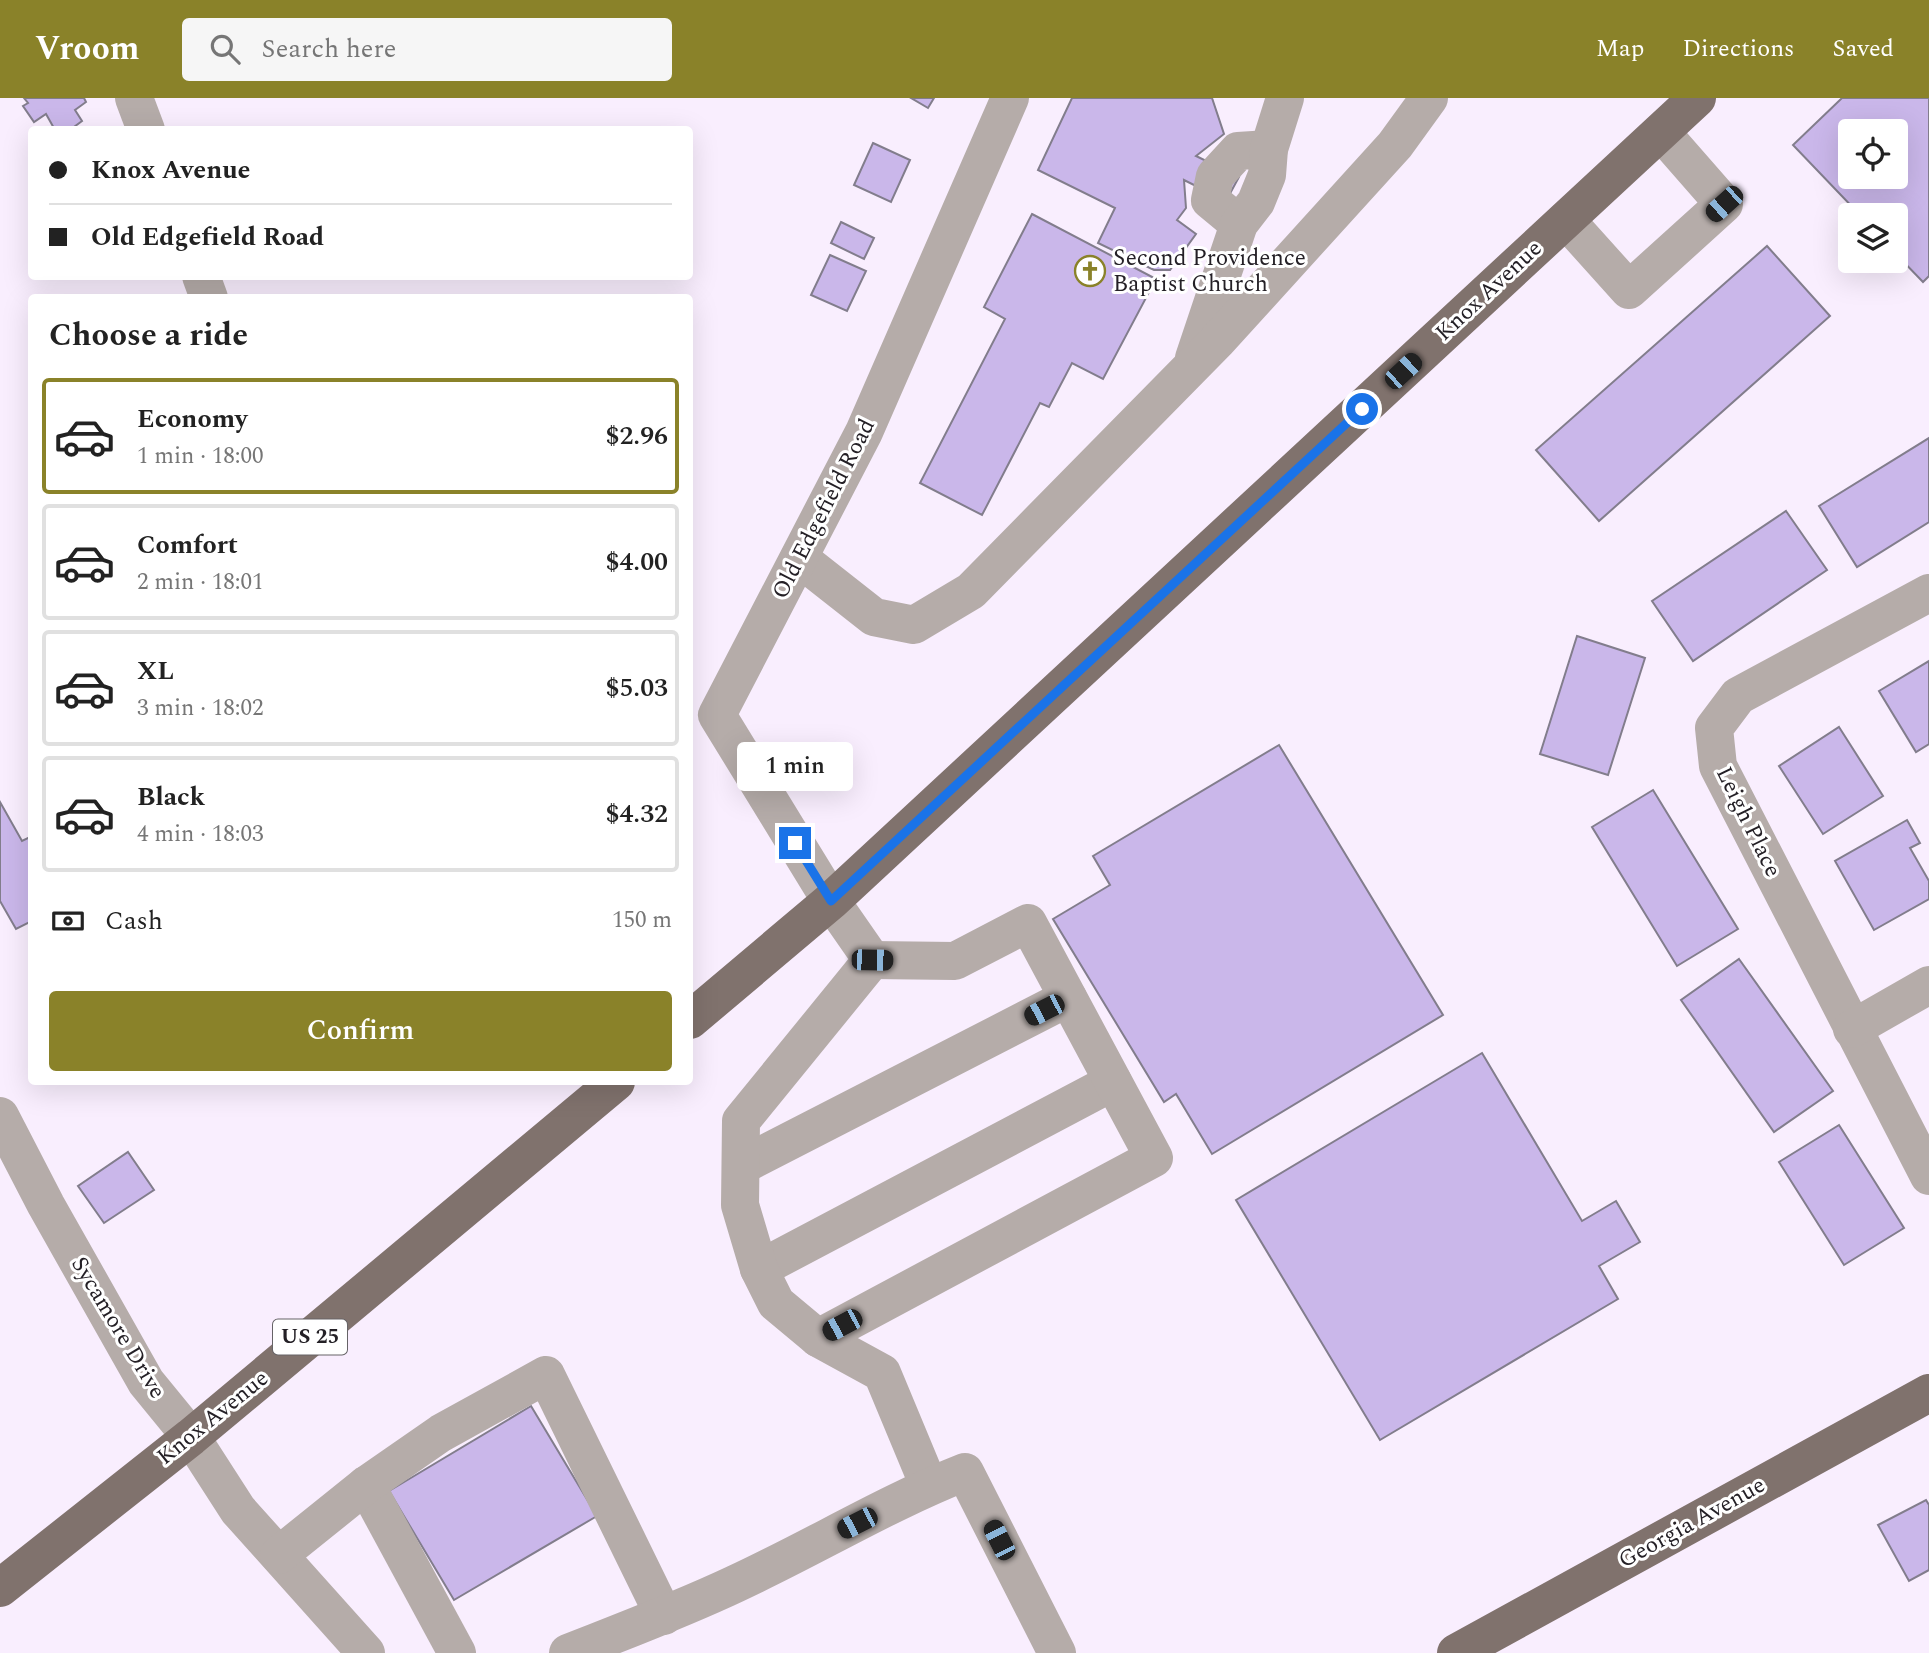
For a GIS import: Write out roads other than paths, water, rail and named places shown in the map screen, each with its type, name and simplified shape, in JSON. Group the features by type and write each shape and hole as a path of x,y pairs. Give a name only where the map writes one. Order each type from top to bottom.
{"main road":[{"name":"Knox Avenue","path":"693,1017 831,901 1697,98"},
{"name":"Knox Avenue","path":"0,1588 191,1437 612,1085"},
{"name":"Georgia Avenue","path":"1455,1653 1929,1393"}],"street":[{"path":"134,98 144,126"},
{"name":"Old Edgefield Road","path":"872,960 703,713 799,558 864,432 1010,98"},
{"path":"1191,367 1239,224 1256,202 1267,175 1269,149 1285,98"},
{"path":"799,558 874,617 914,625 971,591 1191,367 1395,145 1429,98"},
{"path":"1566,220 1629,290 1724,204 1661,132"},
{"name":"Leigh Place","path":"1929,593 1738,696 1714,728 1718,766 1929,1176"},
{"path":"818,1338 1154,1158 1028,923 955,961 872,960 741,1121 740,1205 759,1269 776,1303 818,1338 882,1373 929,1486"},
{"path":"1852,1029 1929,985"},
{"path":"741,1166 1068,998"},
{"path":"759,1269 1113,1082"},
{"name":"Sycamore Drive","path":"0,1116 46,1205 146,1382 191,1437 238,1510 366,1653"},
{"path":"278,1555 366,1485 441,1433 546,1375 664,1616"},
{"path":"568,1653 664,1616 736,1584 929,1486 965,1472 1057,1653"},
{"path":"366,1485 457,1653"}],"place":[{"name":"Second Providence Baptist Church","path":"1090,271"}]}
